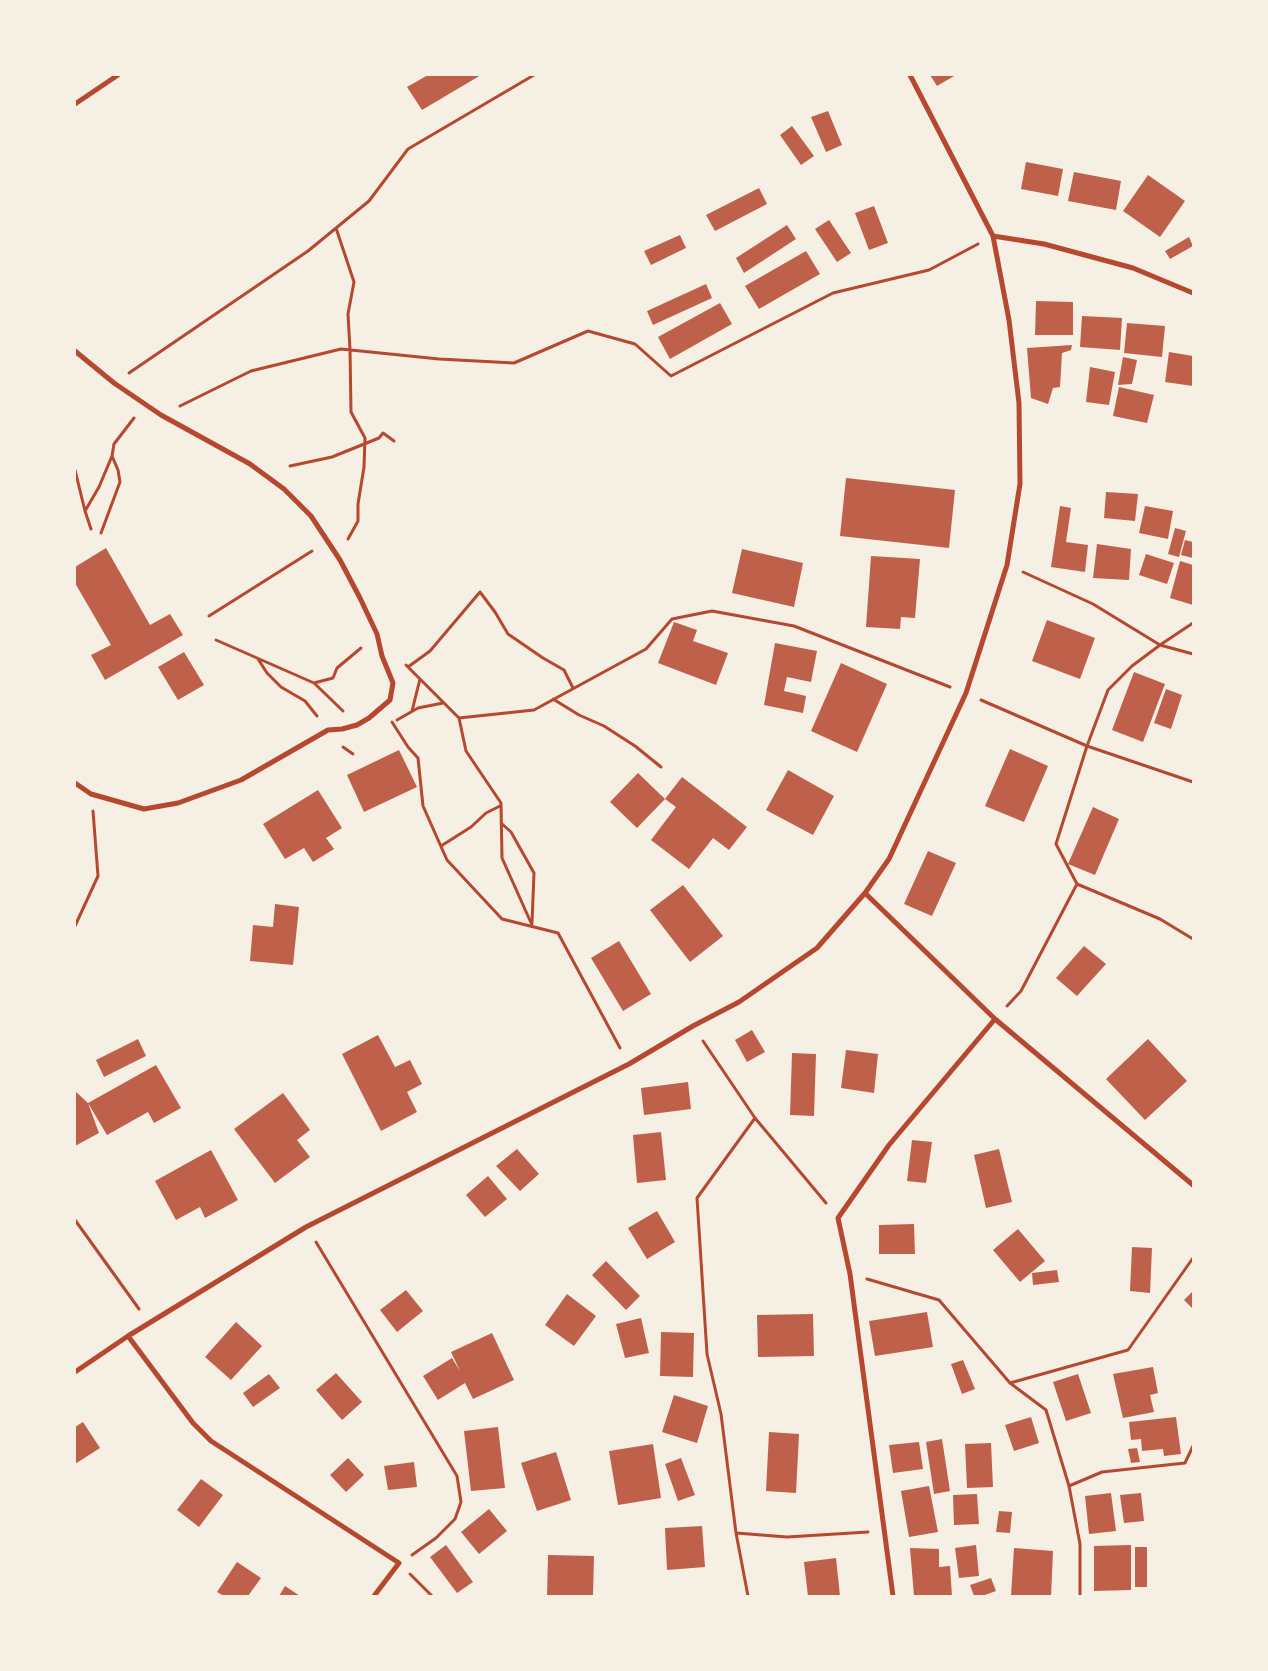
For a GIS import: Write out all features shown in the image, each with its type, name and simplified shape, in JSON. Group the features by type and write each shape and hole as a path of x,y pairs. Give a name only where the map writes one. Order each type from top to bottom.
{"street":[{"path":"75,104 118,75"},
{"path":"75,1372 128,1336 306,1227 629,1064 693,1026 739,1002 817,948 865,893 889,858 966,693 1007,565 1020,484 1019,402 1009,320 993,236 910,75"},
{"path":"993,236 1044,244 1132,268 1193,293"},
{"path":"75,351 114,383 161,415 250,464 284,489 311,516 340,560 377,634 382,656 393,683 390,700 369,718 357,725 328,730 241,780 178,804 144,809 91,794 75,784"},
{"path":"865,893 995,1019 1193,1185"},
{"path":"893,1596 850,1274 838,1218 889,1145 995,1019"},
{"path":"128,1336 193,1423 211,1441 399,1563 374,1596"}],"path":[{"path":"114,383 308,251 368,201 408,149 534,75"},
{"path":"336,228 354,282 348,314 351,412 365,438 358,522 344,545 340,560"},
{"path":"161,415 251,371 340,349 439,359 514,363 588,331 635,344 671,376 833,293 929,270 993,236"},
{"path":"85,511 93,499 112,456 114,444 145,404"},
{"path":"290,466 332,457 379,438 383,433 394,441"},
{"path":"101,533 120,482 118,470 112,456"},
{"path":"75,470 91,529"},
{"path":"209,616 328,541"},
{"path":"1007,565 1093,604 1160,645 1193,654"},
{"path":"408,667 430,651 480,592 508,634 564,670 573,688"},
{"path":"459,718 534,710 646,649 672,619 712,611 794,626 966,693 1087,746 1193,782"},
{"path":"1193,623 1132,666 1108,690 1087,746 1056,844 1077,884 1160,919 1193,939"},
{"path":"314,683 333,678 337,668 377,634"},
{"path":"216,640 314,683 357,725"},
{"path":"257,658 267,673 281,687 305,701 328,730 332,739 353,754"},
{"path":"402,660 459,718 466,751 501,803 502,858 532,926"},
{"path":"412,711 420,679"},
{"path":"553,699 579,715 604,726 661,766"},
{"path":"390,700 388,716 408,747 418,758 423,806 447,860 502,919 558,933 629,1064"},
{"path":"392,723 418,708 443,702"},
{"path":"75,926 98,876 91,794"},
{"path":"441,846 471,827 486,813 500,806"},
{"path":"501,823 510,832 534,873 532,926"},
{"path":"995,1019 1021,991 1077,884"},
{"path":"693,1026 755,1118 838,1218"},
{"path":"748,1596 736,1533 721,1414 707,1354 697,1198 755,1118"},
{"path":"75,1220 150,1323"},
{"path":"306,1227 457,1476 461,1502 455,1519 436,1538 399,1563 432,1596"},
{"path":"1010,1383 1128,1350 1193,1258"},
{"path":"850,1274 939,1300 1010,1383 1046,1410 1069,1486 1080,1544 1080,1596"},
{"path":"1069,1486 1102,1472 1185,1463 1193,1446"},
{"path":"736,1533 787,1537 884,1531"}],"building":[{"path":"428,75 481,75 422,110 407,87"},
{"path":"930,75 956,75 937,86"},
{"path":"828,111 842,145 826,152 811,117"},
{"path":"792,126 814,156 801,165 780,135"},
{"path":"1026,162 1063,169 1058,196 1021,189"},
{"path":"1074,172 1121,181 1116,210 1068,201"},
{"path":"1148,175 1185,201 1160,237 1123,211"},
{"path":"759,188 767,204 715,231 706,215"},
{"path":"874,206 888,243 869,250 855,213"},
{"path":"829,220 851,253 837,262 815,229"},
{"path":"787,225 796,239 744,273 736,258"},
{"path":"680,235 686,248 651,265 644,251"},
{"path":"1189,237 1193,246 1170,259 1165,251"},
{"path":"806,251 820,274 759,309 745,286"},
{"path":"706,284 712,298 653,325 647,311"},
{"path":"1036,301 1073,302 1073,335 1035,335"},
{"path":"720,303 732,324 670,359 658,337"},
{"path":"1082,316 1122,318 1120,350 1080,347"},
{"path":"1127,323 1165,326 1162,357 1124,353"},
{"path":"1072,345 1071,350 1062,353 1060,387 1053,388 1048,404 1031,398 1027,348"},
{"path":"1169,352 1193,356 1193,386 1165,382"},
{"path":"1123,357 1137,360 1132,384 1118,385"},
{"path":"1090,367 1115,372 1109,405 1086,402"},
{"path":"1119,387 1154,395 1147,423 1113,416"},
{"path":"846,478 955,490 949,548 840,536"},
{"path":"1106,492 1138,494 1135,521 1104,518"},
{"path":"1060,506 1071,508 1066,542 1088,545 1085,572 1051,567"},
{"path":"1145,506 1173,511 1168,539 1139,533"},
{"path":"1175,528 1186,531 1179,557 1168,554"},
{"path":"1185,540 1193,542 1193,558 1181,555"},
{"path":"1097,544 1131,549 1129,580 1093,578"},
{"path":"106,548 150,625 170,614 183,635 105,680 91,655 111,645 75,583 75,567"},
{"path":"742,549 803,563 794,607 732,593"},
{"path":"1146,554 1174,563 1167,584 1139,575"},
{"path":"871,556 920,559 915,618 901,617 900,629 866,627"},
{"path":"1180,561 1193,565 1193,605 1170,598"},
{"path":"1047,620 1095,638 1080,679 1032,661"},
{"path":"674,622 697,630 693,641 728,653 716,685 658,663"},
{"path":"775,643 817,651 811,682 787,677 784,691 806,696 803,713 764,705"},
{"path":"184,652 204,685 178,700 158,667"},
{"path":"841,663 887,684 857,752 811,731"},
{"path":"1134,672 1165,684 1143,742 1112,730"},
{"path":"1166,689 1182,695 1171,729 1154,723"},
{"path":"1010,749 1048,766 1024,822 985,806"},
{"path":"399,750 417,787 364,812 347,775"},
{"path":"788,770 834,796 813,835 766,810"},
{"path":"638,773 665,799 637,828 610,802"},
{"path":"682,777 747,827 729,850 713,838 689,869 651,840 676,807 665,799"},
{"path":"318,790 342,828 326,838 334,849 313,862 304,848 285,859 263,824"},
{"path":"1093,807 1119,819 1095,875 1068,864"},
{"path":"928,851 956,863 932,916 904,904"},
{"path":"683,885 723,936 690,962 650,910"},
{"path":"275,904 299,907 293,965 250,961 253,925 273,927"},
{"path":"619,941 651,994 623,1011 591,958"},
{"path":"1084,946 1106,964 1077,996 1056,978"},
{"path":"752,1030 765,1052 747,1062 735,1040"},
{"path":"378,1035 395,1067 410,1060 422,1084 407,1092 417,1112 381,1131 342,1054"},
{"path":"138,1039 146,1056 104,1077 96,1060"},
{"path":"1148,1039 1187,1081 1145,1120 1106,1079"},
{"path":"846,1050 878,1054 874,1093 841,1088"},
{"path":"792,1053 816,1054 814,1116 790,1115"},
{"path":"156,1065 181,1108 154,1123 148,1112 107,1135 88,1103"},
{"path":"688,1082 691,1109 644,1115 641,1088"},
{"path":"75,1091 88,1103 99,1133 75,1146"},
{"path":"283,1093 310,1130 297,1140 310,1157 275,1183 234,1129"},
{"path":"661,1132 666,1180 637,1183 633,1135"},
{"path":"912,1140 932,1142 926,1183 907,1181"},
{"path":"517,1149 539,1174 520,1191 496,1166"},
{"path":"999,1149 1012,1202 986,1208 974,1155"},
{"path":"211,1150 238,1200 205,1218 200,1207 176,1220 155,1181"},
{"path":"488,1176 507,1199 485,1217 466,1195"},
{"path":"657,1211 675,1242 647,1259 628,1228"},
{"path":"914,1224 915,1254 879,1254 879,1225"},
{"path":"1018,1229 1045,1261 1020,1282 993,1250"},
{"path":"1132,1247 1152,1248 1150,1293 1130,1291"},
{"path":"606,1261 640,1296 626,1310 592,1275"},
{"path":"1057,1270 1059,1282 1033,1285 1032,1273"},
{"path":"406,1290 423,1311 397,1332 380,1310"},
{"path":"1193,1291 1193,1309 1184,1300"},
{"path":"567,1294 596,1316 574,1346 545,1325"},
{"path":"927,1312 933,1347 875,1356 869,1321"},
{"path":"813,1314 814,1356 758,1357 757,1315"},
{"path":"641,1318 649,1353 625,1358 616,1324"},
{"path":"236,1322 262,1346 231,1380 205,1357"},
{"path":"661,1332 694,1333 693,1377 660,1376"},
{"path":"492,1333 514,1380 473,1399 465,1383 438,1400 423,1376 452,1358 460,1371 451,1352"},
{"path":"963,1360 975,1389 962,1394 951,1364"},
{"path":"1153,1367 1158,1393 1150,1395 1154,1412 1123,1418 1113,1374"},
{"path":"336,1373 362,1402 342,1420 316,1390"},
{"path":"269,1374 280,1388 253,1407 243,1393"},
{"path":"1078,1374 1091,1413 1066,1421 1053,1382"},
{"path":"674,1395 708,1406 697,1443 662,1432"},
{"path":"1031,1417 1039,1443 1014,1451 1005,1425"},
{"path":"1176,1417 1181,1454 1164,1456 1163,1449 1142,1451 1141,1439 1131,1440 1129,1422"},
{"path":"83,1422 100,1448 75,1464 75,1427"},
{"path":"498,1427 505,1488 471,1491 464,1431"},
{"path":"769,1432 799,1434 796,1493 766,1491"},
{"path":"942,1439 950,1491 934,1494 926,1442"},
{"path":"919,1442 923,1469 893,1473 889,1445"},
{"path":"991,1443 993,1487 967,1488 965,1444"},
{"path":"653,1444 661,1498 618,1505 609,1451"},
{"path":"1137,1448 1140,1462 1131,1463 1128,1449"},
{"path":"556,1452 571,1500 537,1511 521,1463"},
{"path":"348,1458 364,1475 346,1492 330,1475"},
{"path":"681,1458 695,1495 678,1501 665,1464"},
{"path":"414,1462 417,1487 388,1490 384,1466"},
{"path":"201,1479 223,1495 199,1527 177,1510"},
{"path":"929,1486 938,1532 909,1537 901,1491"},
{"path":"1111,1493 1116,1531 1089,1534 1085,1496"},
{"path":"1141,1493 1144,1521 1124,1523 1120,1495"},
{"path":"977,1494 979,1524 954,1525 953,1495"},
{"path":"489,1509 507,1531 479,1554 461,1532"},
{"path":"999,1511 1012,1512 1010,1533 996,1532"},
{"path":"702,1526 705,1567 667,1570 665,1528"},
{"path":"446,1545 473,1582 457,1593 430,1557"},
{"path":"976,1545 979,1576 959,1578 955,1548"},
{"path":"1131,1545 1131,1590 1094,1591 1094,1546"},
{"path":"1135,1547 1147,1547 1147,1587 1135,1587"},
{"path":"910,1548 939,1549 939,1567 950,1566 952,1596 914,1596"},
{"path":"1014,1548 1053,1551 1051,1596 1011,1596"},
{"path":"548,1555 594,1556 593,1596 547,1596"},
{"path":"836,1558 840,1596 808,1596 804,1562"},
{"path":"237,1562 261,1578 248,1596 224,1596 217,1592"},
{"path":"991,1578 996,1591 982,1596 974,1596 970,1585"},
{"path":"285,1586 300,1596 279,1596"}]}
